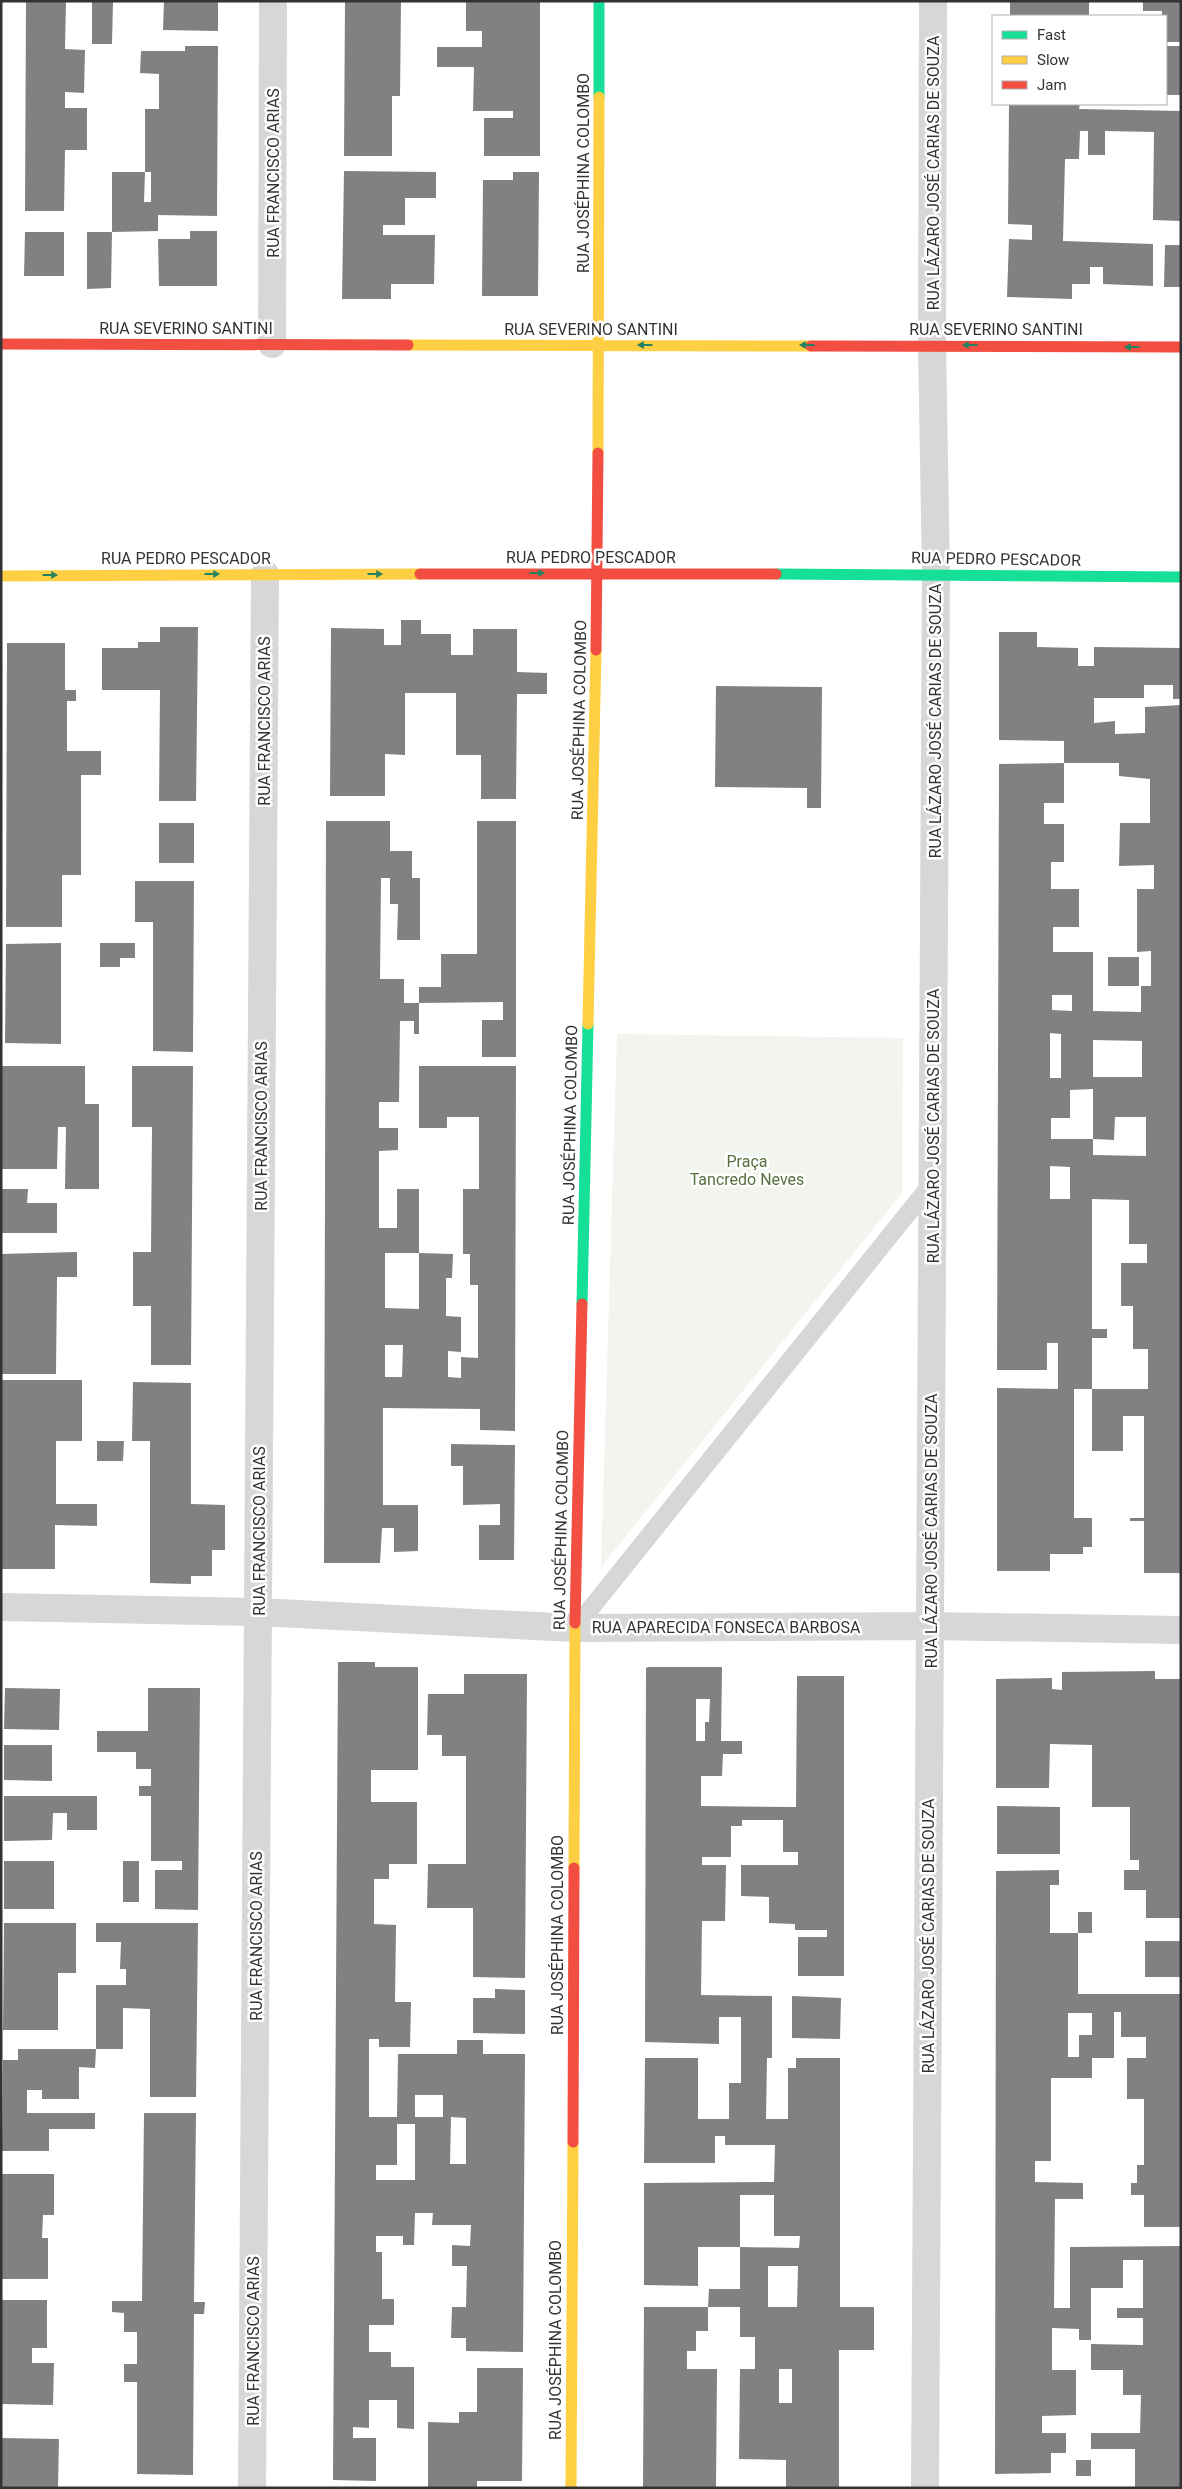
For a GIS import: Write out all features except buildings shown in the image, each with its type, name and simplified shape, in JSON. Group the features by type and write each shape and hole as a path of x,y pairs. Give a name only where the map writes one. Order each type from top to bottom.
{"street":[{"name":"RUA FRANCISCO ARIAS","path":"272,344 273,1"},
{"name":"RUA JOSÉPHINA COLOMBO","path":"571,2488 575,1628 598,573 599,1"},
{"name":"RUA LÁZARO JOSÉ CARIAS DE SOUZA","path":"924,2488 936,574 932,345 933,1"},
{"name":"RUA SEVERINO SANTINI","path":"1,344 1181,347"},
{"name":"RUA PEDRO PESCADOR","path":"1,576 598,573 1181,577"},
{"name":"RUA FRANCISCO ARIAS","path":"252,2488 265,574"},
{"name":"RUA APARECIDA FONSECA BARBOSA","path":"1,1607 258,1612 575,1628 930,1626 1181,1630"}],"lane":[{"path":"575,1628 933,1182"}],"green space":[{"name":"Praça Tancredo Neves","path":"617,1034 903,1038 902,1193 601,1567"}],"traffic: fast":[{"path":"599,1 599,97"},
{"path":"776,574 1181,577"},
{"path":"582,1304 588,1024"}],"traffic: slow":[{"path":"598,453 599,97"},
{"path":"408,345 811,346"},
{"path":"1,576 420,574"},
{"path":"588,1024 596,650"},
{"path":"574,1868 575,1623"},
{"path":"571,2488 573,2142"}],"traffic: jam":[{"path":"1,344 408,345"},
{"path":"811,346 1181,347"},
{"path":"596,650 598,453"},
{"path":"420,574 776,574"},
{"path":"575,1623 582,1304"},
{"path":"573,2142 574,1868"}]}
